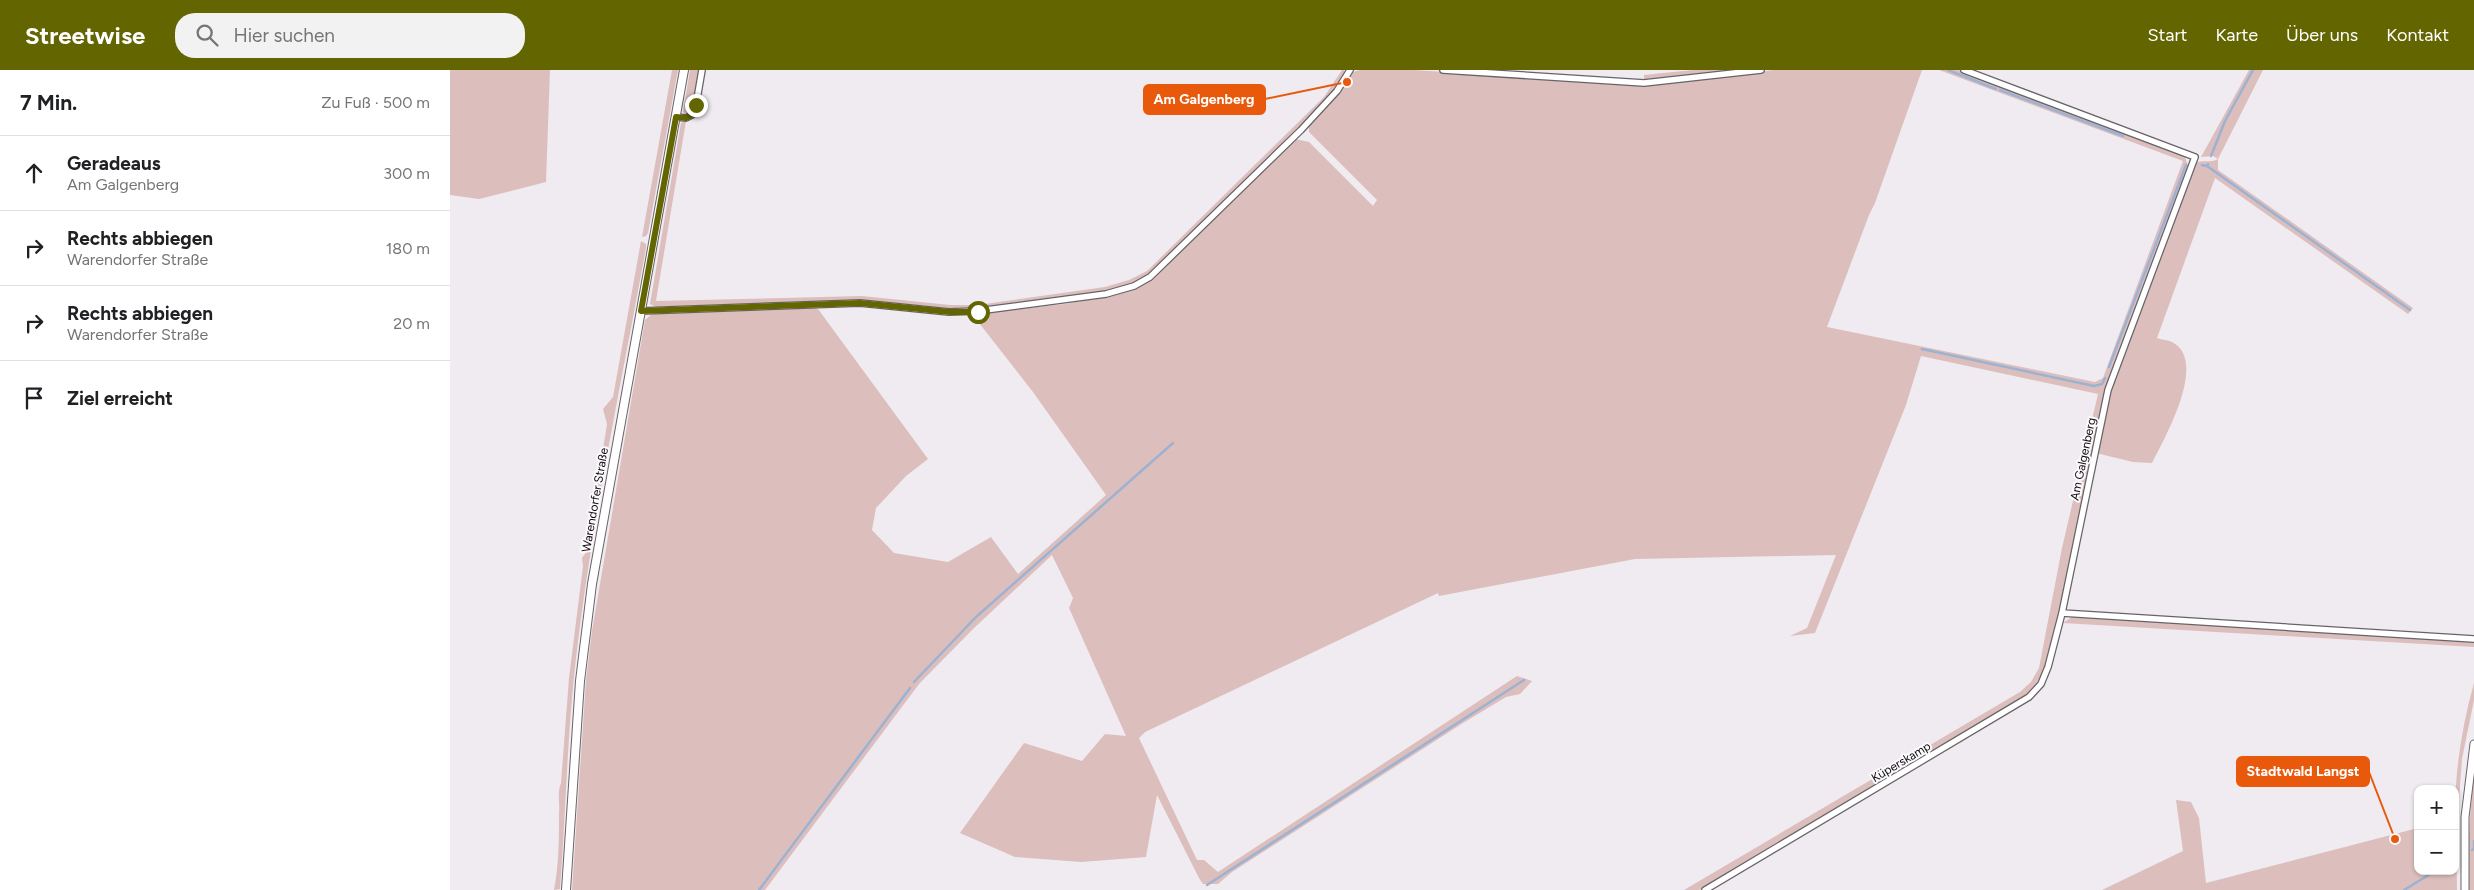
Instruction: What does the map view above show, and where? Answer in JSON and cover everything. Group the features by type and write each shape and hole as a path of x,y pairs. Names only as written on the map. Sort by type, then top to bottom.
{"main road":[{"name":"Warendorfer Straße","path":"566,890 585,632 598,547 684,70"}],"street":[{"path":"676,117 686,118 692,115 696,105 702,70"},
{"path":"641,311 860,303 950,312 978,312 1106,294 1134,286 1150,277 1302,130 1337,91 1350,70"},
{"path":"1443,70 1644,84 1761,70"},
{"name":"Am Galgenberg","path":"1964,70 2195,157 2108,390 2062,613"},
{"path":"2062,613 2474,640"},
{"name":"Küperskamp","path":"1705,890 2029,697 2041,684 2048,667 2062,613"},
{"path":"2465,890 2465,817 2474,744"}],"shaded area":[{"path":"450,70 550,70 546,182 479,199 450,195"},
{"path":"672,70 678,70 648,233 642,237"},
{"path":"690,70 700,70 694,105 690,113 686,114 683,112"},
{"path":"1342,70 1344,70 1344,75 1328,99 1149,275 1132,284 1106,292 978,309 950,310 862,300 656,307 650,304 681,123 686,121 656,301 862,296 950,305 978,305 1105,287 1129,280 1147,271 1324,97"},
{"path":"1360,70 1414,70 1584,81 1688,81 1774,70 1922,70 1875,203 1827,327 2095,382 2103,378 2183,161 1939,70 1958,70 2184,155 2189,168 2104,395 2060,612 2044,673 2028,693 1699,890 1684,890 2020,692 2031,682 2039,668 2062,548 2098,394 1921,356 1906,405 1815,633 1790,636 1807,628 1836,555 1635,559 1439,596 1438,593 1145,732 1139,738 1197,860 1204,860 1218,872 1517,676 1532,681 1520,694 1506,697 1463,723 1232,872 1218,884 1203,884 1157,795 1146,857 1081,862 1015,857 960,833 1024,743 1082,761 1105,734 1126,736 1069,608 1073,598 1052,555 973,629 919,684 765,890 572,890 586,680 592,631 645,320 652,314 808,306 818,309 928,459 906,476 876,508 872,530 894,553 948,562 991,537 1018,574 1106,495 1033,392 972,314 1065,304 1108,296 1136,287 1295,139 1309,142 1373,206 1377,200 1309,132 1309,125 1336,97 1350,73"},
{"path":"1693,70 1736,70 1644,81 1644,75"},
{"path":"2249,70 2263,70 2218,159 2213,156 2201,157"},
{"path":"2218,159 2218,170 2413,308 2408,314 2215,178 2157,338 2172,342 2182,352 2186,366 2185,382 2173,419 2152,463 2133,462 2096,453 2111,391 2194,167 2197,162"},
{"path":"641,241 646,244 646,248 590,555 576,658 560,889 554,890 558,852 559,791 569,678 583,566 582,558 587,551 607,424 603,409 613,397"},
{"path":"2072,617 2474,641 2474,647 2063,623"},
{"path":"2474,683 2474,700 2462,759 2459,799 2459,785 2456,785 2456,781 2466,715"},
{"path":"2474,772 2474,890 2469,890 2469,831"},
{"path":"2176,800 2191,802 2199,818 2206,883 2414,829 2414,875 2457,875 2457,890 2102,890 2183,851"}],"waterway":[{"path":"1948,70 1996,89"},
{"path":"2211,156 2225,121 2253,70"},
{"path":"2000,90 2123,136"},
{"path":"2202,165 2207,166 2208,164"},
{"path":"2109,367 2186,165"},
{"path":"2207,166 2410,310"},
{"path":"1922,349 2094,386 2102,384 2105,378"},
{"path":"914,682 976,617 1173,443"},
{"path":"1207,885 1524,680"},
{"path":"759,890 910,688"},
{"path":"2472,850 2474,849 2474,841"},
{"path":"2404,890 2428,875"}],"place":[{"name":"Am Galgenberg","path":"1347,82"},
{"name":"Stadtwald Langst","path":"2395,839"}],"route":[{"path":"696,105 692,115 686,118 676,117 641,311 860,303 950,312 978,312"}]}
